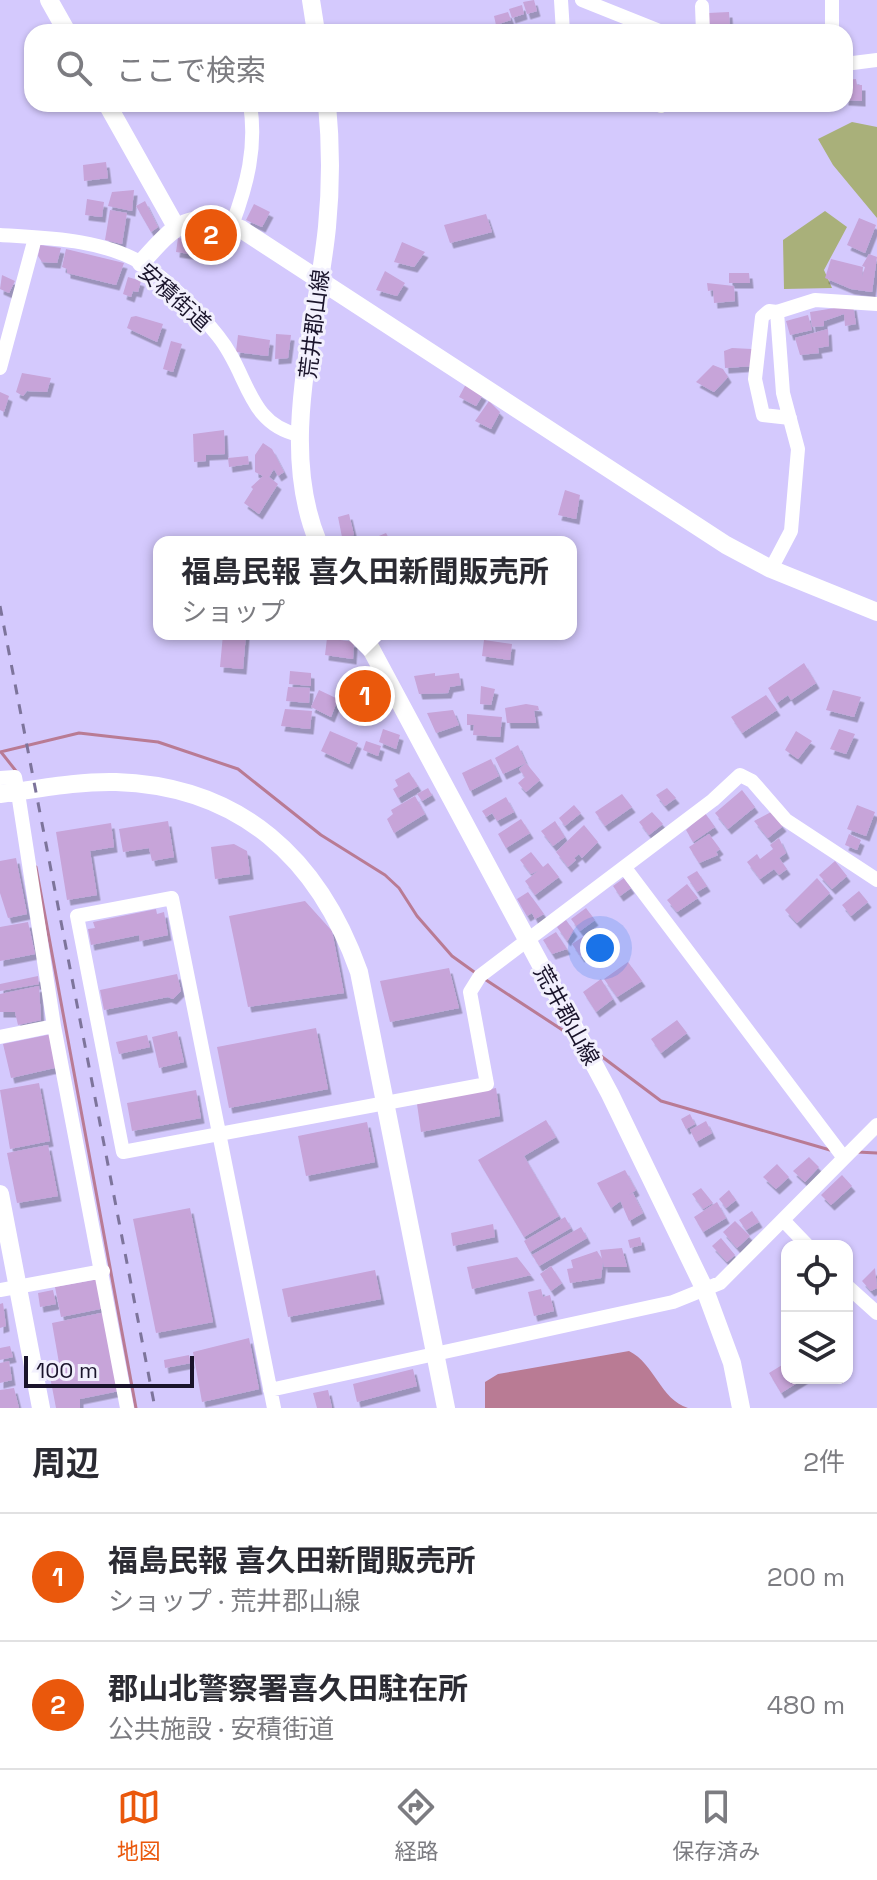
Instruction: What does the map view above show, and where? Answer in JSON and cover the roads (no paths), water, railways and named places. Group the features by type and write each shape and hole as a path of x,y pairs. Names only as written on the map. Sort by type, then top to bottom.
{"street":[{"path":"49,0 62,24"},
{"path":"311,0 315,24"},
{"path":"561,0 562,24"},
{"path":"582,0 642,24"},
{"path":"832,0 832,24"},
{"path":"702,6 703,24"},
{"path":"853,63 877,60"},
{"path":"111,112 175,225"},
{"path":"232,225 246,188 252,150 250,112"},
{"name":"荒井郡山線","path":"316,536 303,489 299,435 329,182 327,112"},
{"path":"141,263 175,225 198,219 232,225 508,400 726,545 771,569 877,612"},
{"name":"安積街道","path":"0,235 92,246 141,263 219,337 263,417 278,431 299,435"},
{"path":"0,368 35,238"},
{"path":"790,418 763,415 755,379 762,317 769,311 777,312 815,300 877,304"},
{"path":"771,569 791,531 798,449 783,393 777,312"},
{"name":"荒井郡山線","path":"366,640 610,1094 705,1290 732,1363 741,1408"},
{"path":"274,1408 222,1136 172,898 77,916 123,1152 222,1136 487,1084 470,992 480,976 625,868 740,775 745,775 786,820 877,880"},
{"path":"0,778 15,777 6,795 103,1271 127,1408"},
{"path":"6,795 119,782 195,796 237,814 307,871 343,927 359,972 446,1408"},
{"path":"625,868 844,1158"},
{"path":"0,1037 54,1026"},
{"path":"270,1390 673,1302 705,1290 720,1283 877,1125"},
{"path":"0,1194 8,1288 41,1408"},
{"path":"783,1220 802,1240"},
{"path":"8,1288 103,1271"},
{"path":"853,1291 877,1313"}],"waterway":[{"path":"0,752 79,733 158,742 238,769 321,835 385,875 399,888 417,916 452,956 477,974"},
{"path":"1,752 16,771"},
{"path":"36,867 136,1408"},
{"path":"483,978 567,1033"},
{"path":"597,1053 661,1101 830,1150"},
{"path":"857,1152 877,1153"}],"railway":[{"path":"0,606 155,1408"}],"place":[{"name":"郡山北警察署喜久田駐在所","path":"211,235"},
{"name":"福島民報 喜久田新聞販売所","path":"365,696"}]}
